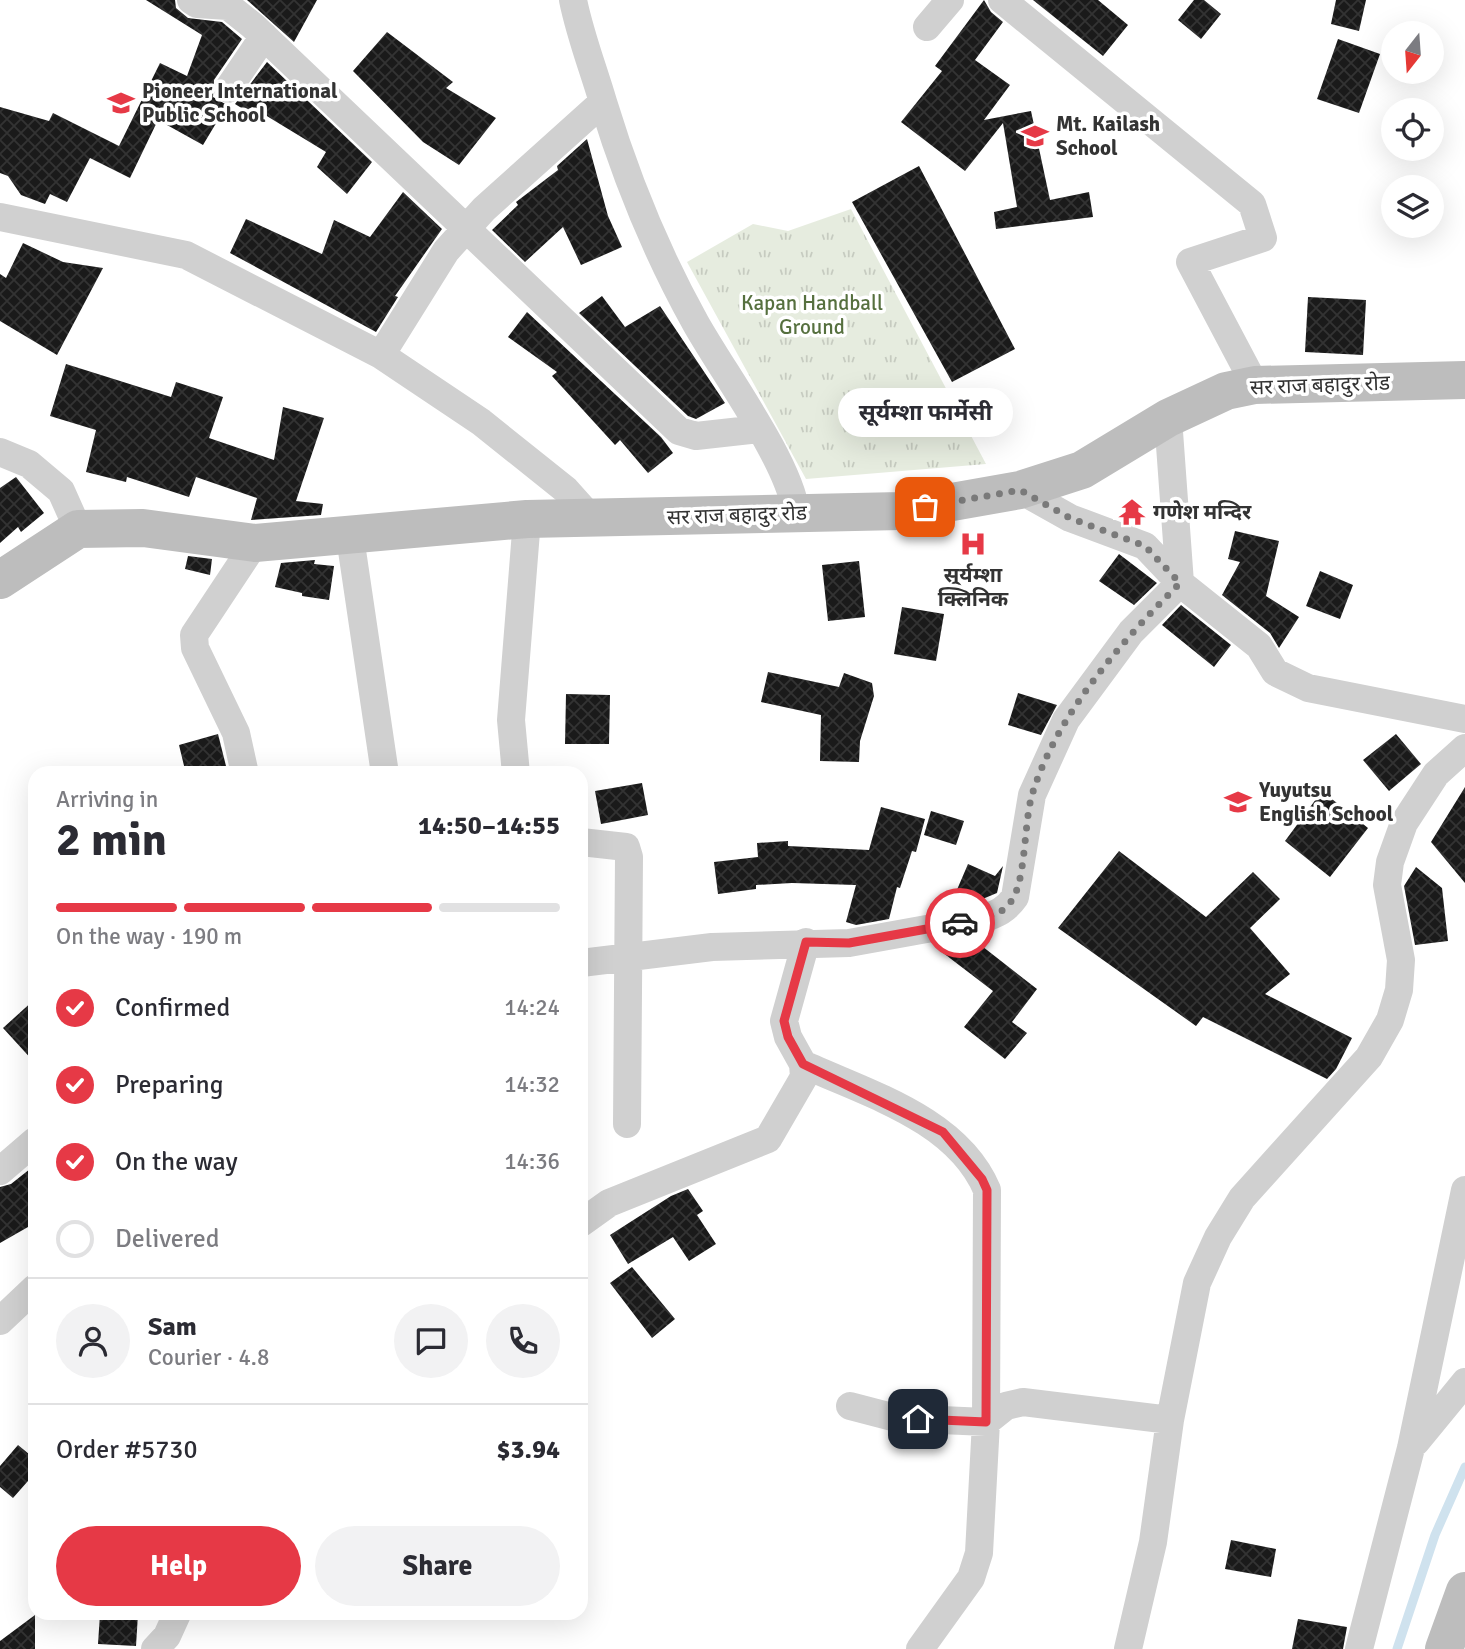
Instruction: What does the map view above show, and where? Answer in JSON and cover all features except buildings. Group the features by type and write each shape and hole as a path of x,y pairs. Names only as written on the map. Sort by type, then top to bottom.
{"street":[{"path":"191,0 197,4 230,3 679,430 696,436 759,429"},
{"path":"573,0 616,149 646,226 695,321 759,429 794,495 796,513"},
{"path":"927,27 950,0"},
{"path":"1002,0 1252,204 1262,239 1190,262 1255,385"},
{"path":"228,89 264,36"},
{"path":"381,355 446,251 484,209 603,102"},
{"path":"0,217 186,255 381,355 481,422 566,490 592,519"},
{"name":"सर राज बहादुर रोड","path":"78,529 142,528 255,543 350,537 527,519 901,511 1020,490 1082,470 1168,418 1226,391 1255,385 1465,380"},
{"path":"588,962 712,947 806,942 849,943 956,923 1000,912 1009,905 1015,897 1032,795 1066,720 1131,632 1180,583 1168,418"},
{"path":"0,452 29,464 61,491 78,529 0,580"},
{"path":"1020,490 1070,518 1145,546 1180,583 1250,637 1275,672 1290,681 1320,691 1465,719"},
{"path":"515,766 511,720 527,519"},
{"path":"350,537 384,766"},
{"path":"242,766 236,733 195,648 194,635 255,543"},
{"path":"1128,1649 1153,1542 1170,1420 1197,1283 1218,1237 1242,1198 1369,1057 1390,1020 1399,990 1401,960 1387,886 1390,862 1404,823 1436,774 1465,748"},
{"path":"588,843 626,847 629,857 627,1124"},
{"path":"588,1218 609,1203 768,1139 804,1077 803,1064 788,1037 784,1021 806,942"},
{"path":"803,1064 943,1132 982,1179 987,1190 986,1422 979,1553 971,1578 920,1649"},
{"path":"0,1171 28,1147"},
{"path":"1359,1649 1411,1448 1465,1189"},
{"path":"0,1321 28,1295"},
{"path":"1411,1448 1465,1382"},
{"path":"850,1406 896,1418 986,1422 1006,1405 1023,1402 1170,1420"},
{"path":"1444,1649 1465,1591"},
{"path":"155,1649 167,1636 174,1620"}],"green space":[{"name":"Kapan Handball Ground","path":"851,209 986,464 806,479 687,262 753,224 788,231"}],"waterway":[{"path":"1397,1649 1435,1535 1465,1467"}],"way so far":[{"path":"925,507 1020,490 1070,518 1145,546 1180,583 1131,632 1066,720 1032,795 1015,897 1000,912 960,923"}],"place":[{"name":"Pioneer International Public School","path":"121,103"},
{"name":"Mt. Kailash School","path":"1035,136"},
{"name":"सूर्यम्शा फार्मेसी","path":"925,507"},
{"name":"गणेश मन्दिर","path":"1132,512"},
{"name":"सूर्यम्शा क्लिनिक","path":"973,544"},
{"name":"Yuyutsu English School","path":"1238,802"}],"route":[{"path":"918,1419 986,1422 987,1190 982,1179 943,1132 803,1064 788,1037 784,1021 806,942 849,943 960,923"}]}
